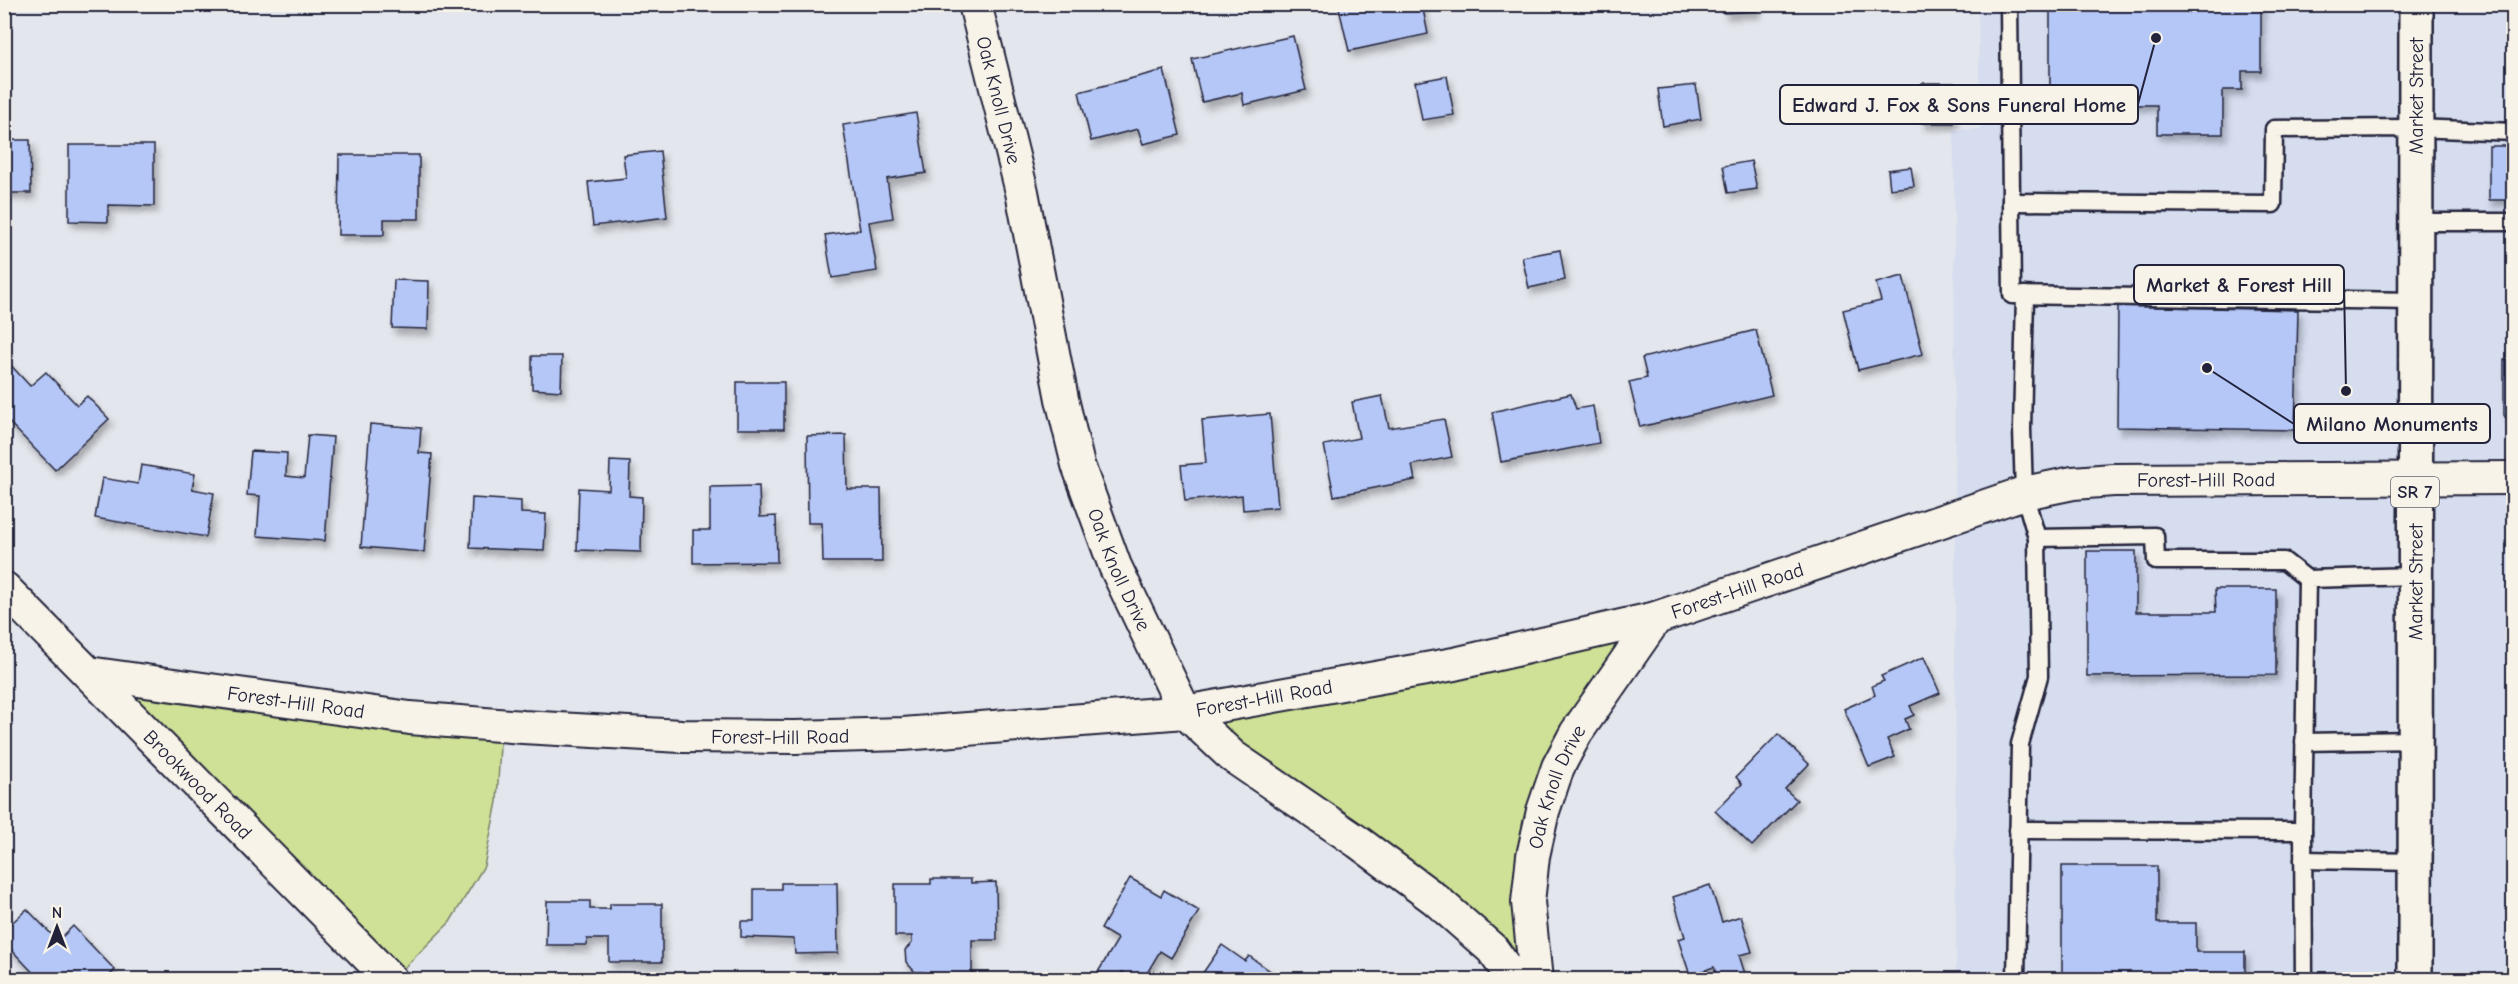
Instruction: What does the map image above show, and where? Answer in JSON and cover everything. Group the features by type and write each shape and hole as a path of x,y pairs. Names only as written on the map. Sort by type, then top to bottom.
{"main road":[{"name":"Market Street","path":"2415,980 2416,4"}],"street":[{"name":"Oak Knoll Drive","path":"975,4 1022,192 1062,399 1078,465 1115,566 1185,712 1232,756 1358,842 1435,899 1492,949 1514,980"},
{"name":"Forest-Hill Road","path":"88,673 410,718 523,728 681,736 795,737 903,734 1185,712 1454,664 1656,618 2024,493 2073,483 2113,480 2514,478"},
{"name":"Brookwood Road","path":"4,588 391,980"},
{"name":"Oak Knoll Drive","path":"1536,980 1528,903 1533,856 1543,811 1558,767 1576,733 1656,618"}],"lane":[{"path":"2009,4 2012,295 2415,301"},
{"path":"2011,202 2273,204 2274,129 2415,128 2514,132"},
{"path":"2415,222 2514,222"},
{"path":"2016,980 2020,744 2039,676 2037,538 2024,493 2022,429 2025,295"},
{"path":"2037,538 2155,536 2156,561 2284,561 2307,579 2415,576"},
{"path":"2304,980 2302,831 2307,579"},
{"path":"2304,742 2415,740"},
{"path":"2018,830 2302,831"},
{"path":"2302,860 2415,862"}],"shaded area":[{"path":"1978,5 2513,5 2513,979 1956,979 1954,130 1980,129"}],"green space":[{"path":"1656,618 1558,767 1536,979 1185,712"},
{"path":"88,673 501,726 497,802 484,866 450,922 393,979"}],"building":[{"path":"1338,4 1422,4 1428,34 1349,51"},
{"path":"1724,4 1757,4 1757,11 1724,13"},
{"path":"2050,4 2261,4 2261,71 2242,71 2242,90 2223,90 2223,134 2157,134 2157,105 2050,105"},
{"path":"1293,36 1306,90 1244,105 1242,93 1202,102 1192,59"},
{"path":"1164,70 1180,135 1143,144 1138,129 1091,141 1079,92"},
{"path":"1447,76 1454,115 1422,120 1415,82"},
{"path":"1922,83 1954,83 1954,123 1922,123"},
{"path":"1696,85 1701,119 1663,126 1658,89"},
{"path":"916,113 926,173 887,179 893,218 869,222 877,271 832,278 825,235 860,230 843,125"},
{"path":"4,140 30,140 31,193 4,193"},
{"path":"69,145 154,145 154,206 108,205 108,222 69,221"},
{"path":"2489,146 2514,146 2514,200 2489,200"},
{"path":"660,151 667,217 593,226 588,182 626,178 623,155"},
{"path":"339,155 419,155 419,219 384,219 384,235 338,235"},
{"path":"1751,161 1757,189 1728,193 1723,166"},
{"path":"1911,167 1914,186 1890,189 1888,170"},
{"path":"1560,250 1565,280 1529,288 1522,257"},
{"path":"1903,276 1923,354 1858,370 1843,310 1881,301 1876,283"},
{"path":"394,280 429,281 428,329 392,328"},
{"path":"2118,306 2298,310 2295,430 2117,427"},
{"path":"1756,330 1772,395 1640,427 1629,382 1647,378 1642,358"},
{"path":"532,356 562,356 561,391 532,389"},
{"path":"5,359 30,386 46,372 77,405 87,396 109,419 55,470 4,417"},
{"path":"2504,360 2514,360 2514,430 2504,415"},
{"path":"737,382 784,382 784,429 737,429"},
{"path":"1571,394 1576,409 1593,406 1599,443 1501,462 1492,412"},
{"path":"1382,396 1389,428 1444,419 1452,457 1412,465 1415,480 1334,496 1324,445 1359,438 1352,402"},
{"path":"1270,414 1278,507 1243,510 1242,495 1185,501 1181,465 1206,463 1202,420"},
{"path":"370,424 421,428 419,453 432,454 424,552 361,547"},
{"path":"308,435 333,437 325,541 257,536 260,496 247,495 251,451 287,453 286,476 304,478"},
{"path":"846,435 847,489 881,489 882,562 823,562 822,523 808,523 807,436"},
{"path":"610,461 630,462 629,496 642,497 641,552 577,550 579,488 609,490"},
{"path":"141,465 195,474 192,489 214,493 206,537 95,518 102,478 138,484"},
{"path":"759,486 760,517 776,516 777,562 693,563 693,530 710,530 710,487"},
{"path":"472,498 521,501 521,513 546,514 544,551 470,548"},
{"path":"2087,551 2136,551 2136,612 2216,612 2215,589 2276,589 2276,675 2087,676"},
{"path":"1924,657 1940,693 1910,706 1914,715 1905,719 1909,729 1887,739 1895,757 1869,767 1844,709 1875,695 1872,686 1884,681 1881,676"},
{"path":"1778,734 1809,764 1785,789 1797,800 1752,846 1715,811 1742,784 1736,777"},
{"path":"2062,866 2157,866 2157,923 2196,923 2196,952 2245,952 2245,980 2062,980"},
{"path":"1130,878 1161,896 1164,890 1199,911 1171,958 1160,951 1143,980 1135,980 1122,972 1118,980 1111,980 1098,972 1118,939 1101,929"},
{"path":"931,879 971,879 971,883 996,882 997,940 972,940 972,978 968,980 923,980 923,972 915,972 906,962 905,950 912,943 912,936 895,936 895,884 931,884"},
{"path":"781,883 837,883 838,953 795,954 794,939 741,937 741,921 754,921 754,889 781,889"},
{"path":"1710,885 1722,922 1741,916 1752,952 1739,955 1747,980 1718,980 1714,967 1690,975 1678,939 1685,937 1673,897"},
{"path":"547,901 590,901 590,909 610,909 610,904 662,904 662,962 609,962 609,939 587,939 587,945 546,945"},
{"path":"27,909 58,941 73,926 115,970 105,980 40,980 4,942 4,930"},
{"path":"1222,945 1245,961 1249,956 1283,980 1198,980"}],"place":[{"name":"Edward J. Fox & Sons Funeral Home","path":"2156,38"},
{"name":"Milano Monuments","path":"2207,368"},
{"name":"Market & Forest Hill","path":"2346,391"}]}
